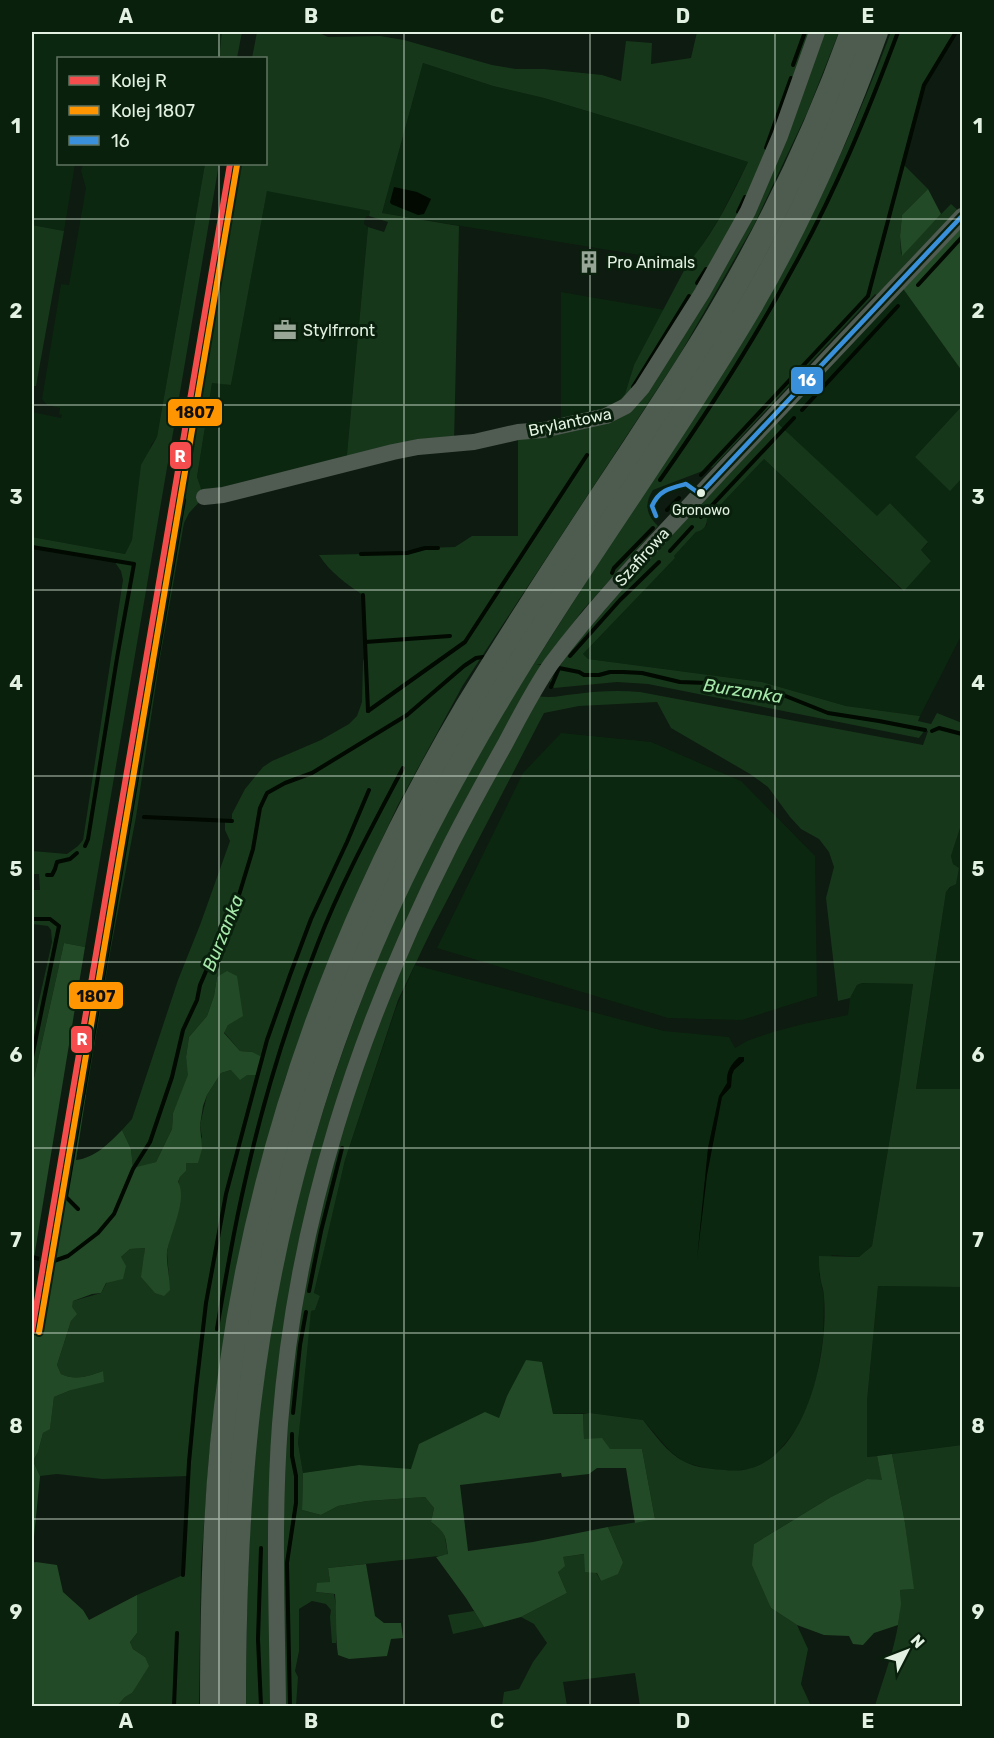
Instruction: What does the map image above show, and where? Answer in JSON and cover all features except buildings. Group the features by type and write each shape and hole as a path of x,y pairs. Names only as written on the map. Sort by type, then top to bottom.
{"highway":[{"path":"212,1707 214,1546 232,1363 246,1278 273,1163 305,1056 331,984 380,872 447,742 532,604 711,328 769,225 807,143 852,32"},
{"path":"234,1707 239,1508 256,1353 271,1271 291,1185 336,1034 400,881 478,733 558,603 692,401 744,318 783,246 828,152 876,32"}],"street":[{"name":"Brylantowa","path":"204,497 223,495 406,449 474,442 518,432 543,430 606,416 626,406 642,388 702,293 748,211 780,136 817,32"},
{"name":"Szafirowa","path":"278,1707 275,1515 280,1422 296,1298 318,1192 338,1119 360,1051 406,937 474,800 527,702 549,667 587,618 632,567 963,216"}],"shaded area":[{"path":"32,32 222,32 219,57 57,57 57,165 75,165 64,231 32,225"},
{"path":"222,32 242,32 237,57 219,57"},
{"path":"257,32 317,32 328,37 380,36 404,40 492,65 516,69 544,69 602,75 621,81 626,41 652,43 651,64 691,58 697,32 839,32 807,113 754,225 679,356 463,685 398,805 359,888 323,974 285,1079 259,1170 238,1261 209,1456 201,1566 199,1706 117,1706 132,1693 145,1657 133,1649 130,1642 137,1633 137,1595 183,1575 188,1476 102,1479 57,1474 40,1476 33,1461 43,1433 50,1428 54,1397 103,1371 87,1376 72,1377 61,1374 57,1365 71,1321 76,1314 71,1307 73,1301 101,1293 121,1257 130,1249 145,1248 144,1259 170,1290 167,1253 178,1183 186,1171 186,1163 202,1137 200,1125 207,1095 221,1073 231,1070 252,1052 240,1051 224,1032 228,1025 217,977 214,996 207,1016 189,1037 186,1057 189,1075 173,1113 172,1129 156,1162 133,1169 131,1149 122,1130 132,1119 178,980 230,841 225,830 225,821 232,821 232,814 245,789 263,767 349,724 357,716 362,702 363,661 366,654 363,595 328,567 319,555 407,553 425,548 455,547 472,536 518,536 518,432 614,406 625,394 634,365 688,263 714,228 748,162 640,127 544,98 493,86 423,63 382,213 459,226 454,444 346,465 368,227 384,232 388,222 369,216 370,211 267,191 231,385 212,383 197,477 204,497 189,513 184,523 160,658 136,817 86,1095 77,1089 235,165 267,165 267,57 252,57"},
{"path":"891,32 956,32 924,85 903,164 928,189 902,215 901,255 951,204 962,214 883,301 875,294 713,467 653,490 647,504 651,517 658,526 582,611 543,664 536,664 549,667 538,696 552,697 608,691 640,692 923,745 928,731 925,730 919,738 648,684 617,682 554,688 550,681 568,654 611,600 772,418 877,516 890,503 928,542 921,550 931,561 904,591 764,459 707,519 704,528 696,532 674,556 675,558 583,654 588,659 762,682 846,706 920,716 918,721 931,724 937,713 962,723 962,822 951,856 953,864 959,868 956,884 946,892 916,1089 962,1089 962,1287 878,1286 867,1401 867,1457 877,1456 883,1481 867,1479 831,1497 754,1544 771,1608 797,1625 808,1649 801,1684 811,1706 640,1706 635,1673 563,1682 567,1706 502,1706 504,1692 519,1689 533,1662 547,1643 534,1624 521,1617 567,1593 558,1572 563,1557 585,1554 601,1581 623,1562 608,1527 655,1519 642,1449 610,1449 584,1439 583,1414 643,1420 673,1454 694,1466 705,1468 725,1470 752,1468 774,1455 792,1435 806,1409 816,1380 822,1350 824,1297 819,1256 859,1257 872,1246 899,1083 913,984 862,983 857,985 850,998 838,1001 826,898 834,867 829,852 819,839 801,829 768,787 671,728 657,702 579,706 544,713 431,931 398,1000 345,1160 314,1293 320,1296 315,1310 311,1311 298,1443 303,1473 302,1510 321,1515 338,1506 367,1501 425,1497 434,1508 431,1522 444,1532 448,1555 328,1568 330,1582 316,1592 334,1594 337,1612 336,1643 332,1643 331,1610 326,1604 312,1601 299,1609 299,1651 295,1671 298,1677 296,1706 246,1706 251,1508 262,1389 270,1333 280,1277 307,1166 360,1003 425,855 510,701 771,293 836,165"},
{"path":"423,63 493,86 544,98 640,127 748,162 720,217 698,252 688,263 382,213"},
{"path":"83,165 205,165 157,437 151,445 132,540 125,554 32,537 32,412 61,418 62,415 59,414 60,408 47,405 42,399 61,284 69,285 86,188 81,171"},
{"path":"205,165 219,165 85,947 64,943 32,1087 32,1032 52,942 51,930 48,926 32,924 32,890 40,890 39,874 32,874 32,851 67,854 83,840 123,580 121,571 114,561 32,547 32,537 125,554 132,540 141,465 157,437"},
{"path":"394,187 417,192 431,199 424,214 418,215 391,204"},
{"path":"928,189 941,214 902,256 900,236 902,215"},
{"path":"267,190 370,211 364,224 368,227 346,465 204,497 197,477 212,382 231,385"},
{"path":"962,216 962,371 899,283"},
{"path":"32,225 64,231 36,386 32,386"},
{"path":"899,283 962,371 962,406 915,457 950,490 962,478 962,634 920,716 846,706 762,682 588,659 583,654 675,558 673,557 696,532 707,525 707,519 764,459 903,591 931,560 921,550 928,543 890,503 877,517 772,418"},
{"path":"561,292 665,310 634,365 625,394 614,406 561,425"},
{"path":"962,406 962,478 950,491 915,457"},
{"path":"561,733 651,742 741,781 815,856 817,996 742,1020 668,1018 437,948 523,773"},
{"path":"962,822 962,1089 916,1090 946,892 953,885 959,868 953,864 951,856"},
{"path":"64,943 85,947 34,1258 32,1257 32,1087"},
{"path":"415,965 664,1031 729,1037 735,1048 773,1032 848,1015 850,998 857,985 862,983 913,984 872,1246 859,1257 832,1255 819,1274 824,1296 823,1339 816,1382 805,1414 795,1431 778,1452 766,1462 750,1469 733,1471 705,1468 684,1462 670,1451 643,1420 590,1413 553,1414 542,1362 507,1396 499,1418 411,1469 359,1465 303,1473 298,1443 306,1349 311,1311 315,1310 320,1296 314,1294 323,1253 345,1160 396,1008"},
{"path":"227,971 237,976 243,1016 228,1025 224,1033 240,1051 252,1052 262,1057 257,1075 247,1075 240,1080 231,1070 221,1073 207,1095 200,1125 202,1149 198,1163 186,1163 186,1171 178,1182 181,1189 180,1207 167,1252 170,1290 164,1296 155,1293 141,1277 145,1248 130,1249 121,1257 126,1266 123,1279 106,1283 101,1293 73,1301 72,1307 77,1314 71,1321 57,1365 61,1374 72,1377 87,1376 103,1371 104,1382 71,1390 54,1397 50,1429 43,1433 33,1461 40,1476 32,1548 32,1347 77,1089 86,1095 76,1160 95,1153 122,1130 131,1149 133,1168 156,1162 172,1129 173,1113 188,1075 186,1057 189,1037 207,1016 214,996 217,977"},
{"path":"739,1057 744,1057 744,1061 734,1070 731,1087 722,1097 707,1175 697,1259 708,1148 719,1096 727,1083 730,1068"},
{"path":"878,1286 962,1287 962,1445 867,1457 867,1401"},
{"path":"526,1360 542,1362 553,1414 583,1414 584,1439 602,1438 610,1449 642,1449 655,1519 635,1523 626,1468 597,1468 589,1474 562,1477 561,1473 460,1485 468,1551 533,1542 608,1527 623,1562 618,1574 601,1581 597,1573 585,1572 584,1554 563,1557 565,1566 558,1572 567,1593 521,1617 484,1627 436,1557 448,1554 446,1543 443,1532 431,1522 434,1508 425,1497 367,1501 338,1506 321,1515 302,1510 303,1473 359,1465 411,1469 419,1444 485,1412 499,1418 507,1396"},
{"path":"962,1445 962,1706 875,1706 896,1635 900,1590 913,1589 905,1523 892,1454"},
{"path":"892,1454 914,1589 900,1590 898,1625 874,1633 863,1645 853,1644 849,1636 824,1635 797,1625 771,1608 752,1565 754,1544 831,1497 867,1479 882,1480 877,1456"},
{"path":"32,1563 57,1565 63,1592 83,1610 89,1620 137,1595 137,1633 130,1642 133,1649 145,1657 149,1666 132,1693 117,1706 32,1706"},
{"path":"366,1564 375,1616 384,1623 401,1623 403,1638 391,1639 387,1656 349,1659 338,1655 335,1594 316,1592 317,1583 330,1582 328,1568"},
{"path":"474,1611 484,1627 453,1634 448,1615"}],"waterway":[{"path":"793,65 805,32"},
{"path":"660,480 746,350 808,240 850,152 898,32"},
{"path":"701,475 868,296 924,85 956,32"},
{"path":"766,148 791,78"},
{"path":"738,212 745,197"},
{"path":"918,285 962,237"},
{"path":"697,283 706,269"},
{"path":"633,387 689,296"},
{"path":"802,410 898,306"},
{"path":"701,517 794,418"},
{"path":"368,711 465,642 587,455"},
{"path":"667,510 679,498"},
{"path":"78,1209 66,1197 184,500"},
{"path":"670,551 692,527"},
{"path":"612,573 614,568 653,528"},
{"path":"32,547 134,564 85,846"},
{"path":"361,554 407,553 425,548 438,548"},
{"path":"570,656 620,600 659,562"},
{"path":"363,595 368,711"},
{"path":"365,642 450,636"},
{"name":"Burzanka","path":"32,1257 51,1262 68,1256 98,1233 114,1214 133,1169 150,1142 172,1077 183,1030 239,895 253,849 260,808 267,793 285,783 312,773 407,715 464,666 476,658 483,657"},
{"name":"Burzanka","path":"551,687 559,668 584,675 610,672 642,673 680,682 707,683 728,690 757,690 783,695 828,713 925,730"},
{"name":"Burzanka","path":"932,731 939,728 962,734"},
{"path":"217,1329 251,1155 286,1033 337,898 403,768"},
{"path":"183,1575 189,1462 196,1389 206,1303 226,1194 267,1040 290,975 311,919 369,790"},
{"path":"144,817 232,821"},
{"path":"47,875 52,875 57,862 70,859 77,853"},
{"path":"32,919 50,919 59,926 32,1057"},
{"path":"309,1291 342,1148"},
{"path":"293,1413 306,1312"},
{"path":"290,1706 287,1563 296,1503 292,1434"},
{"path":"261,1548 258,1639 261,1706"},
{"path":"174,1706 177,1633"}],"rail line":[{"name":"R","path":"32,1331 230,165"},
{"name":"1807","path":"39,1332 237,165"}],"transit line":[{"name":"16","path":"656,516 652,506 658,496 666,490 686,484 700,494 962,216"}],"place":[{"name":"Pro Animals","path":"589,262"},
{"name":"Stylfrront","path":"285,330"},
{"name":"Gronowo","path":"701,493"}]}
